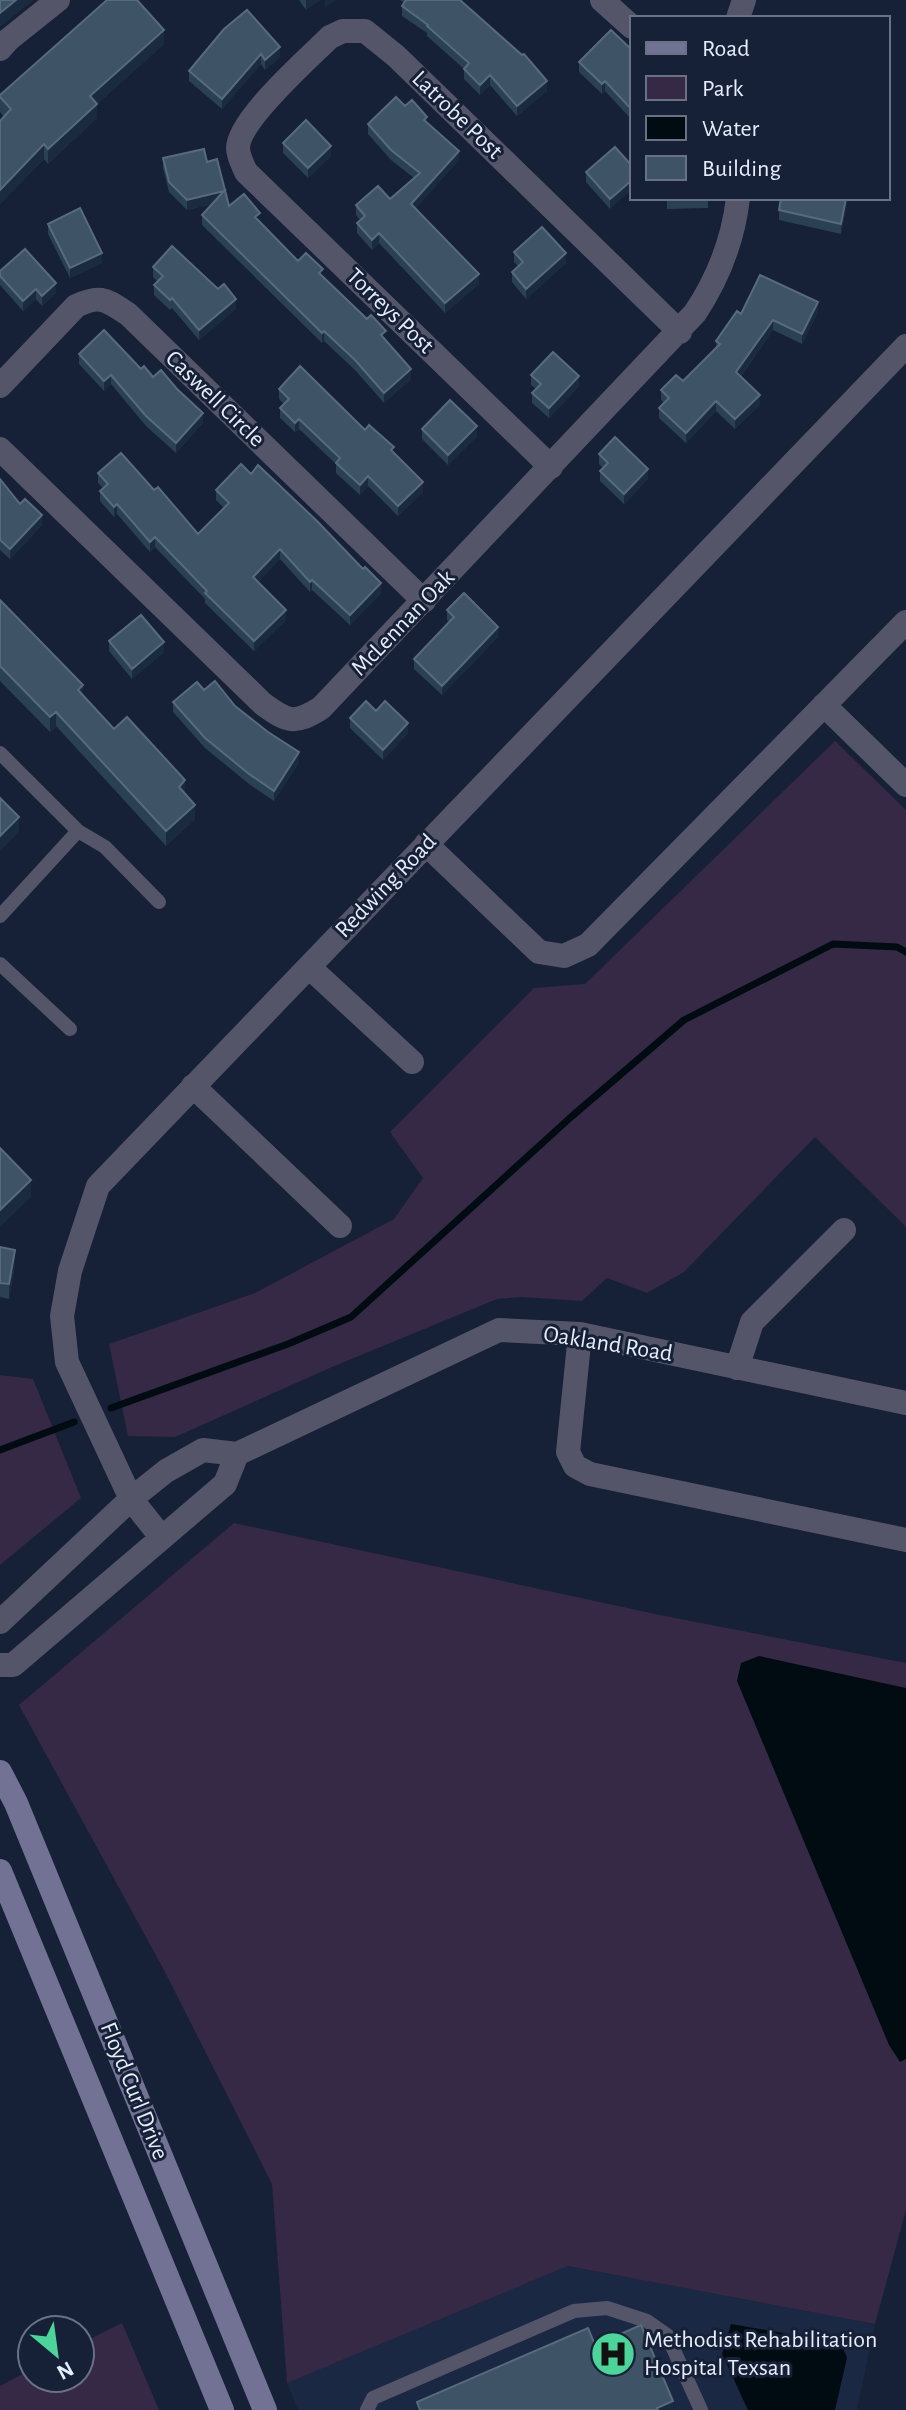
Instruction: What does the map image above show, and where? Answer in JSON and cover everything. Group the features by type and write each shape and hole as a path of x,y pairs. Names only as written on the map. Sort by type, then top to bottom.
{"street":[{"path":"0,49 58,0"},
{"path":"602,0 630,25"},
{"name":"Latrobe Post","path":"238,151 239,141 259,110 330,37 343,31 365,31 396,56 680,332"},
{"name":"Torreys Post","path":"238,151 246,172 551,467"},
{"name":"McLennan Oak","path":"0,449 263,704 284,719 304,718 321,708 680,332 717,277 727,254 738,200"},
{"name":"Caswell Circle","path":"0,386 76,306 91,299 106,299 128,314 424,601"},
{"name":"Redwing Road","path":"162,1538 131,1499 67,1362 62,1316 70,1271 98,1186 906,346"},
{"path":"426,844 539,952 564,956 588,945 906,622"},
{"path":"824,705 906,785"},
{"path":"309,967 412,1062"},
{"path":"193,1086 340,1226"},
{"path":"737,1368 752,1322 844,1230"},
{"name":"Oakland Road","path":"0,1622 131,1499 166,1471 203,1450 237,1454 499,1330 580,1334 906,1403"},
{"path":"580,1334 568,1452 575,1466 590,1474 906,1540"},
{"path":"0,1665 13,1665 225,1484 237,1454"},
{"name":"Floyd Curl Drive","path":"0,1772 16,1803 265,2410"},
{"name":"Floyd Curl Drive","path":"0,1871 222,2410"}],"lane":[{"path":"0,753 78,831 105,847 159,902"},
{"path":"0,916 78,831"},
{"path":"0,964 70,1029"},
{"path":"367,2410 373,2398 574,2311 607,2308 647,2321 667,2335 701,2410"}],"shaded area":[{"name":"Methodist Rehabilitation Hospital Texsan","path":"568,2266 875,2324 857,2410 298,2410 287,2383"}],"green space":[{"path":"835,741 906,810 906,1227 815,1137 684,1272 647,1293 607,1278 582,1301 521,1297 497,1299 332,1367 175,1437 128,1436 109,1344 255,1293 394,1219 423,1178 390,1132 534,988 585,984"},
{"path":"0,1375 33,1379 81,1498 0,1565"},
{"path":"234,1523 660,1615 906,1663 906,2210 875,2324 568,2266 287,2383 272,2184 164,1970 19,1705"},
{"path":"122,2323 159,2410 0,2410 0,2386 16,2378 16,2394 96,2394 96,2336"}],"water":[{"path":"759,1656 906,1688 906,2059 900,2062 889,2045 737,1681 741,1663"},
{"path":"731,2324 841,2343 847,2358 835,2410 748,2410 722,2354"}],"building":[{"path":"0,0 16,0 0,13"},
{"path":"107,0 137,0 164,30 90,96 97,104 48,149 44,144 0,190 0,121 11,109 0,95"},
{"path":"406,0 460,0 524,54 547,81 517,106 490,75 480,85 464,69 469,63 402,6"},
{"path":"247,10 280,47 265,60 261,54 222,99 189,71 224,29"},
{"path":"611,30 630,48 630,108 605,81 602,84 579,62"},
{"path":"396,97 405,106 412,100 427,117 424,120 459,151 411,204 479,274 445,303 379,233 372,240 357,223 365,216 356,205 378,186 390,199 420,173 391,150 368,124"},
{"path":"306,120 331,146 308,168 283,143"},
{"path":"615,147 630,164 630,182 610,199 586,172"},
{"path":"204,149 207,162 217,159 229,206 244,194 260,213 255,217 298,261 306,253 323,269 319,273 367,319 371,315 386,331 381,335 411,369 384,393 355,360 324,331 322,333 202,215 224,191 187,200 169,182 163,158"},
{"path":"781,200 846,200 841,224 779,210"},
{"path":"80,208 102,253 70,268 48,224"},
{"path":"542,227 566,253 526,289 512,272 523,262 514,252"},
{"path":"172,246 218,289 224,284 236,299 199,330 172,298 170,300 154,285 163,276 153,267"},
{"path":"25,249 56,283 42,296 36,289 23,301 0,276 0,271"},
{"path":"760,275 818,302 802,334 773,320 736,372 760,395 735,419 716,401 686,433 659,408 669,398 661,390 676,375 683,381 720,344 716,341 737,311 741,314"},
{"path":"104,330 141,369 144,366 153,377 161,370 203,413 176,443 146,416 111,375 104,381 79,354"},
{"path":"553,352 579,376 549,408 532,393 541,384 531,375"},
{"path":"300,366 365,430 369,425 394,447 391,450 423,482 398,506 368,476 360,485 336,463 340,458 299,419 295,423 280,408 289,399 279,389"},
{"path":"450,400 477,426 448,455 422,429"},
{"path":"615,437 648,469 624,494 600,471 608,463 599,454"},
{"path":"121,453 154,490 158,487 198,534 229,503 216,490 241,464 251,474 258,465 381,583 350,615 312,580 310,582 280,549 253,577 286,610 254,641 155,537 150,542 117,504 114,507 100,491 108,484 98,473"},
{"path":"0,479 20,504 25,499 42,515 10,549 0,540"},
{"path":"464,593 498,627 442,686 414,659 454,617 447,610"},
{"path":"0,600 83,685 78,690 114,729 127,717 185,780 179,787 195,805 166,831 56,712 50,717 0,666"},
{"path":"141,615 164,642 132,669 109,641"},
{"path":"215,681 235,706 299,752 274,791 205,738 173,702 197,682 204,690"},
{"path":"366,701 376,711 385,701 408,723 383,750 350,718"},
{"path":"0,798 19,817 0,836"},
{"path":"0,1148 31,1180 0,1210"},
{"path":"0,1247 15,1250 9,1284 0,1283"},
{"path":"641,2325 673,2401 658,2410 420,2410 417,2402 588,2328 595,2345"}],"waterway":[{"path":"111,1408 288,1344 351,1317 571,1117 684,1020 833,944 897,947 906,952"},
{"path":"0,1450 74,1422"}],"place":[{"name":"Methodist Rehabilitation Hospital Texsan","path":"613,2354"}]}
